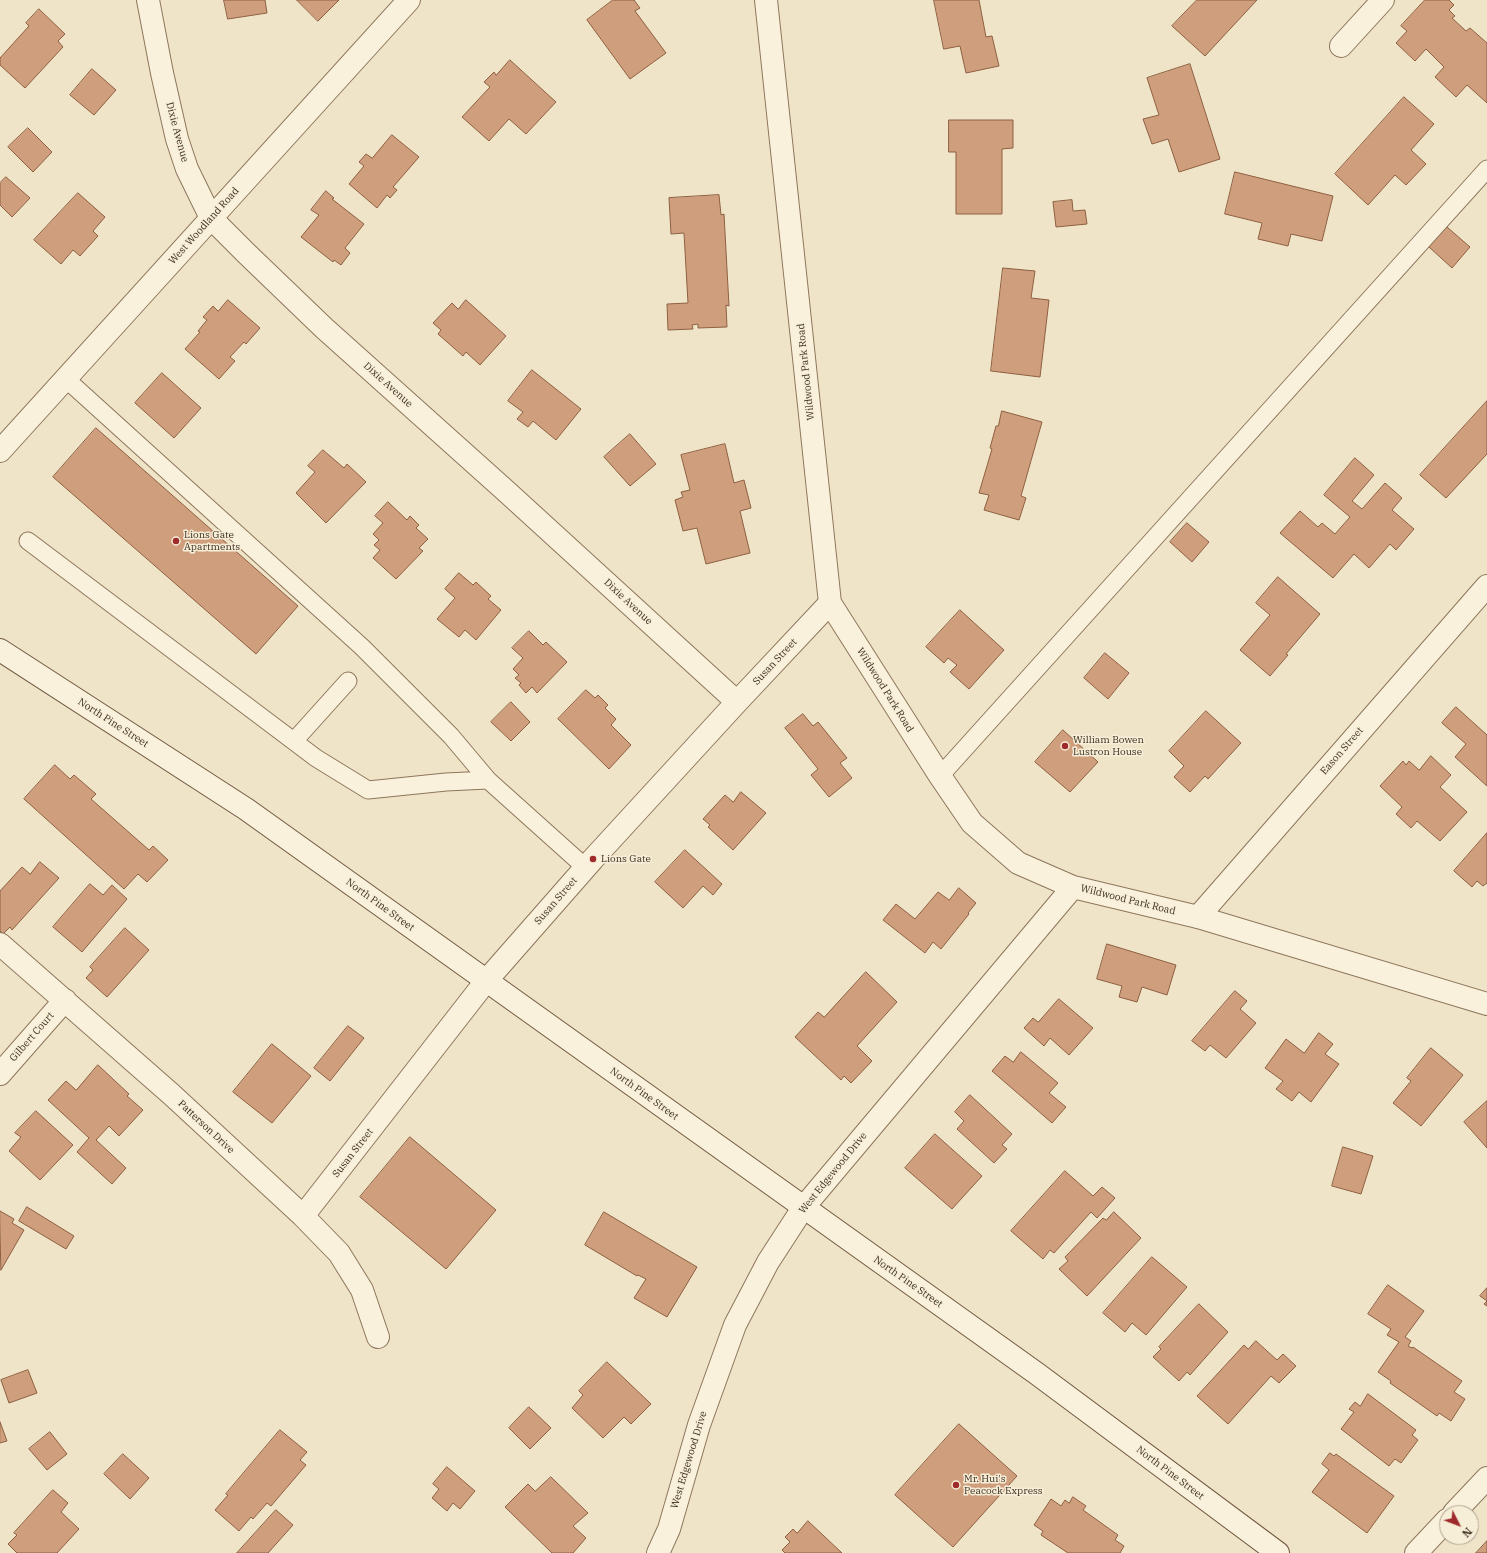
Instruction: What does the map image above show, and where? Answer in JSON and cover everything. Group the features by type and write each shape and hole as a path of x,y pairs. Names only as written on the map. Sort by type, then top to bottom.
{"street":[{"name":"Dixie Avenue","path":"148,0 162,73 177,139 187,169 211,218 324,328 507,492 737,702"},
{"name":"West Woodland Road","path":"0,451 409,0"},
{"name":"Wildwood Park Road","path":"766,0 830,603 940,776 972,823 1018,863 1074,887 1198,917 1485,1001"},
{"path":"1341,46 1383,0"},
{"name":"Eason Street","path":"1198,917 1487,586"},
{"name":"Susan Street","path":"303,1216 486,981 585,868 830,603"},
{"name":"North Pine Street","path":"0,650 246,809 1036,1373 1278,1553"},
{"name":"West Edgewood Drive","path":"658,1553 669,1529 699,1425 735,1325 768,1262 803,1208 1074,887"},
{"name":"Patterson Drive","path":"0,944 171,1094 303,1216 339,1254 362,1290 378,1337"},
{"name":"Gilbert Court","path":"0,1074 65,1000"},
{"path":"1462,1505 1487,1478"},
{"path":"1416,1553 1439,1529"}],"lane":[{"path":"940,776 1487,169"},
{"path":"66,379 362,647 451,736 488,780 585,868"},
{"path":"28,541 316,758 368,790 446,782 488,780"},
{"path":"294,741 348,681"}],"building":[{"path":"224,0 265,0 267,13 228,19"},
{"path":"297,0 339,0 318,21"},
{"path":"613,0 634,0 640,8 635,11 666,53 630,79 587,20"},
{"path":"934,0 979,0 986,37 992,36 999,66 966,73 960,46 944,49"},
{"path":"1197,0 1257,0 1205,56 1172,26"},
{"path":"1425,0 1449,0 1454,5 1449,10 1455,16 1452,18 1466,31 1470,28 1487,43 1487,103 1467,85 1456,97 1435,77 1444,67 1426,49 1415,61 1396,43 1407,31 1401,26"},
{"path":"39,9 65,34 58,41 63,47 25,88 0,65 0,58 29,26 26,23"},
{"path":"510,60 556,102 526,134 509,119 489,141 462,117 490,87 484,82 494,72 496,75"},
{"path":"1190,64 1220,159 1179,172 1168,139 1152,144 1143,119 1159,115 1147,78"},
{"path":"92,69 116,90 94,115 70,95"},
{"path":"1404,97 1434,124 1411,150 1426,164 1406,185 1395,175 1368,205 1335,174"},
{"path":"949,120 1013,120 1013,148 1002,149 1002,214 956,214 956,152 949,152"},
{"path":"28,128 52,152 33,172 8,147"},
{"path":"392,135 419,157 393,187 397,190 390,198 387,195 377,208 349,184 364,166 359,162 366,154 372,158"},
{"path":"1235,172 1333,196 1322,241 1291,234 1288,246 1258,239 1262,223 1225,214"},
{"path":"6,177 30,198 12,217 0,205 0,183"},
{"path":"326,191 334,198 332,199 364,224 345,248 350,253 341,265 334,260 333,262 301,237 319,215 311,210"},
{"path":"78,193 105,217 93,231 98,236 80,256 73,250 61,264 34,240"},
{"path":"719,195 721,215 724,214 729,306 726,305 727,327 698,328 698,324 692,325 693,329 668,330 667,304 688,303 684,233 671,234 669,198"},
{"path":"1072,200 1073,211 1085,210 1087,224 1056,227 1053,202"},
{"path":"1447,227 1470,247 1452,268 1429,247"},
{"path":"1003,268 1035,271 1031,298 1049,300 1040,377 991,371"},
{"path":"228,300 260,328 246,344 244,342 230,357 235,361 219,379 185,349 200,332 198,331 207,320 203,317 213,306 218,311"},
{"path":"466,300 506,336 480,365 466,352 463,356 438,334 441,330 433,323 452,303 458,309"},
{"path":"532,370 581,409 556,440 533,421 528,427 517,419 523,412 508,401"},
{"path":"162,373 201,408 174,438 135,403"},
{"path":"1487,401 1487,454 1446,498 1420,475"},
{"path":"1002,411 1042,422 1021,496 1026,498 1019,520 984,510 989,495 979,493 992,449 990,448 996,426 998,426"},
{"name":"Lions Gate Apartments","path":"96,428 298,606 256,654 53,477"},
{"path":"630,434 656,464 630,486 604,457"},
{"path":"725,444 734,483 744,480 751,508 740,511 750,553 706,564 697,528 683,531 675,500 683,497 681,492 690,490 681,455"},
{"path":"323,450 344,468 347,464 366,482 326,523 296,493 315,472 308,466"},
{"path":"1355,458 1374,475 1352,501 1362,509 1385,483 1402,498 1392,510 1414,529 1396,550 1390,544 1369,568 1354,554 1333,578 1280,533 1300,511 1318,527 1322,523 1335,534 1350,517 1324,495"},
{"path":"388,502 407,520 410,516 419,525 416,528 428,539 419,548 423,551 396,579 373,558 380,550 374,545 379,540 373,534 383,523 375,516"},
{"path":"1187,523 1209,542 1192,562 1170,542"},
{"path":"459,573 473,585 476,582 491,596 488,599 501,610 476,640 465,630 459,637 437,619 455,598 445,589"},
{"path":"1278,577 1320,614 1286,654 1288,655 1270,676 1240,650 1270,615 1256,603"},
{"path":"960,610 1004,650 969,689 950,672 957,665 948,658 944,663 926,647"},
{"path":"529,631 543,645 546,642 567,662 537,693 532,687 526,693 519,685 521,683 515,678 519,675 513,669 523,658 512,648"},
{"path":"1105,653 1129,673 1108,699 1084,678"},
{"path":"586,690 595,698 598,695 608,705 605,708 616,719 611,725 631,745 609,769 558,719"},
{"path":"511,702 530,722 511,741 491,722"},
{"path":"1456,707 1487,735 1487,786 1455,757 1466,744 1442,723"},
{"path":"1206,711 1241,743 1208,779 1205,776 1190,792 1174,777 1184,766 1169,751"},
{"path":"803,714 813,726 818,722 847,758 840,763 852,778 829,797 811,775 818,769 785,728"},
{"name":"William Bowen Lustron House","path":"1063,730 1098,762 1070,792 1035,762"},
{"path":"1431,756 1451,775 1440,787 1467,812 1440,841 1417,821 1411,828 1396,814 1402,807 1380,786 1403,761 1406,765 1409,761 1419,770"},
{"path":"55,765 70,779 74,775 96,794 91,799 149,850 153,846 168,860 147,882 138,874 124,889 24,799"},
{"path":"741,792 766,813 733,850 708,827 710,825 703,819 725,795 733,802"},
{"path":"1487,833 1487,883 1483,886 1477,881 1472,887 1454,871"},
{"path":"685,850 722,884 713,895 703,886 683,908 655,882"},
{"path":"40,862 59,878 12,930 10,927 3,934 0,931 0,891 22,867 30,874"},
{"path":"90,884 103,895 112,885 127,899 82,952 53,927"},
{"path":"959,888 976,903 941,949 933,942 925,953 883,920 896,904 915,919 938,892 949,900"},
{"path":"125,928 149,950 107,997 86,978 93,970 90,967"},
{"path":"1107,944 1176,965 1167,995 1142,987 1137,1002 1119,997 1122,986 1097,979"},
{"path":"866,972 897,1002 857,1046 872,1061 851,1083 844,1076 841,1080 795,1037 818,1012 824,1017"},
{"path":"1235,991 1247,1001 1240,1009 1256,1023 1226,1058 1210,1045 1205,1051 1192,1041"},
{"path":"1059,999 1093,1028 1069,1055 1050,1038 1044,1046 1024,1028 1033,1018 1038,1022"},
{"path":"348,1026 364,1038 330,1081 314,1068"},
{"path":"1319,1033 1333,1044 1325,1054 1339,1064 1311,1102 1299,1092 1292,1101 1276,1089 1283,1081 1265,1068 1286,1039 1304,1053"},
{"path":"272,1044 311,1076 272,1123 233,1092"},
{"path":"1431,1048 1463,1075 1421,1126 1393,1103 1411,1081 1407,1078"},
{"path":"1021,1052 1058,1083 1049,1093 1066,1107 1052,1123 992,1071 1005,1056 1013,1062"},
{"path":"98,1065 129,1094 127,1096 143,1110 119,1136 109,1126 96,1140 126,1168 112,1184 77,1152 89,1138 48,1100 66,1081 76,1090"},
{"path":"970,1095 1012,1134 1002,1145 1007,1149 994,1163 957,1129 964,1121 955,1112"},
{"path":"1487,1101 1487,1148 1464,1122"},
{"path":"36,1111 73,1145 40,1180 9,1151 21,1137 15,1133"},
{"path":"935,1134 982,1176 952,1209 905,1168"},
{"path":"410,1137 496,1210 446,1269 360,1197"},
{"path":"1343,1147 1373,1156 1361,1194 1332,1186"},
{"path":"1065,1171 1093,1196 1102,1187 1115,1198 1097,1218 1091,1212 1054,1253 1050,1250 1043,1259 1011,1231"},
{"path":"27,1207 74,1236 66,1249 19,1221"},
{"path":"0,1211 14,1219 12,1223 24,1230 1,1270"},
{"path":"604,1212 697,1267 667,1317 634,1298 646,1279 638,1275 637,1276 585,1245"},
{"path":"1114,1212 1141,1238 1087,1296 1059,1269 1068,1261 1065,1257 1103,1218 1106,1220"},
{"path":"1152,1257 1187,1287 1146,1335 1132,1323 1125,1332 1103,1313"},
{"path":"1388,1285 1424,1311 1405,1337 1411,1341 1408,1346 1413,1347 1462,1381 1454,1392 1465,1399 1451,1421 1439,1413 1437,1416 1390,1383 1391,1381 1378,1372 1399,1342 1387,1335 1391,1329 1368,1314"},
{"path":"1487,1288 1487,1301 1480,1296"},
{"path":"1199,1304 1228,1332 1190,1375 1187,1372 1179,1381 1153,1357 1161,1349 1159,1347"},
{"path":"1256,1341 1277,1360 1283,1354 1296,1366 1279,1383 1271,1376 1228,1424 1197,1396 1244,1345 1248,1349"},
{"path":"607,1362 651,1404 631,1424 624,1417 603,1438 572,1408 583,1395 579,1391"},
{"path":"28,1370 37,1393 9,1403 1,1380"},
{"path":"1368,1394 1416,1430 1412,1435 1418,1440 1401,1463 1395,1459 1389,1466 1341,1429 1354,1412 1349,1409 1355,1402 1360,1406"},
{"path":"529,1407 551,1428 530,1449 509,1428"},
{"path":"0,1422 7,1441 0,1443"},
{"name":"Mr. Hui's Peacock Express","path":"959,1424 1017,1476 953,1547 895,1495"},
{"path":"280,1430 307,1452 300,1460 306,1465 271,1506 267,1503 253,1519 251,1517 239,1531 215,1510 228,1495 226,1494"},
{"path":"50,1432 67,1454 47,1470 29,1449"},
{"path":"1330,1453 1334,1456 1336,1454 1394,1496 1367,1533 1312,1492 1329,1470 1322,1464"},
{"path":"123,1454 149,1478 130,1499 104,1474"},
{"path":"447,1467 475,1491 460,1509 453,1503 447,1511 432,1498 439,1489 433,1484"},
{"path":"551,1477 588,1513 573,1526 586,1538 573,1553 552,1553 505,1507 528,1484 535,1491"},
{"path":"53,1490 68,1503 61,1512 79,1529 57,1553 17,1553 8,1544 17,1535 14,1533"},
{"path":"1073,1497 1086,1506 1083,1510 1118,1535 1115,1540 1124,1546 1120,1553 1068,1553 1041,1535 1043,1531 1034,1525 1051,1499 1061,1506 1065,1500 1069,1503"},
{"path":"276,1510 293,1525 268,1553 237,1553"},
{"path":"808,1521 842,1553 785,1553 782,1550 790,1542 785,1537 793,1529 797,1533"},
{"path":"1487,1541 1487,1553 1476,1553"}],"place":[{"name":"Lions Gate Apartments","path":"176,541"},
{"name":"William Bowen Lustron House","path":"1065,746"},
{"name":"Lions Gate","path":"593,859"},
{"name":"Mr. Hui's Peacock Express","path":"956,1485"}]}
